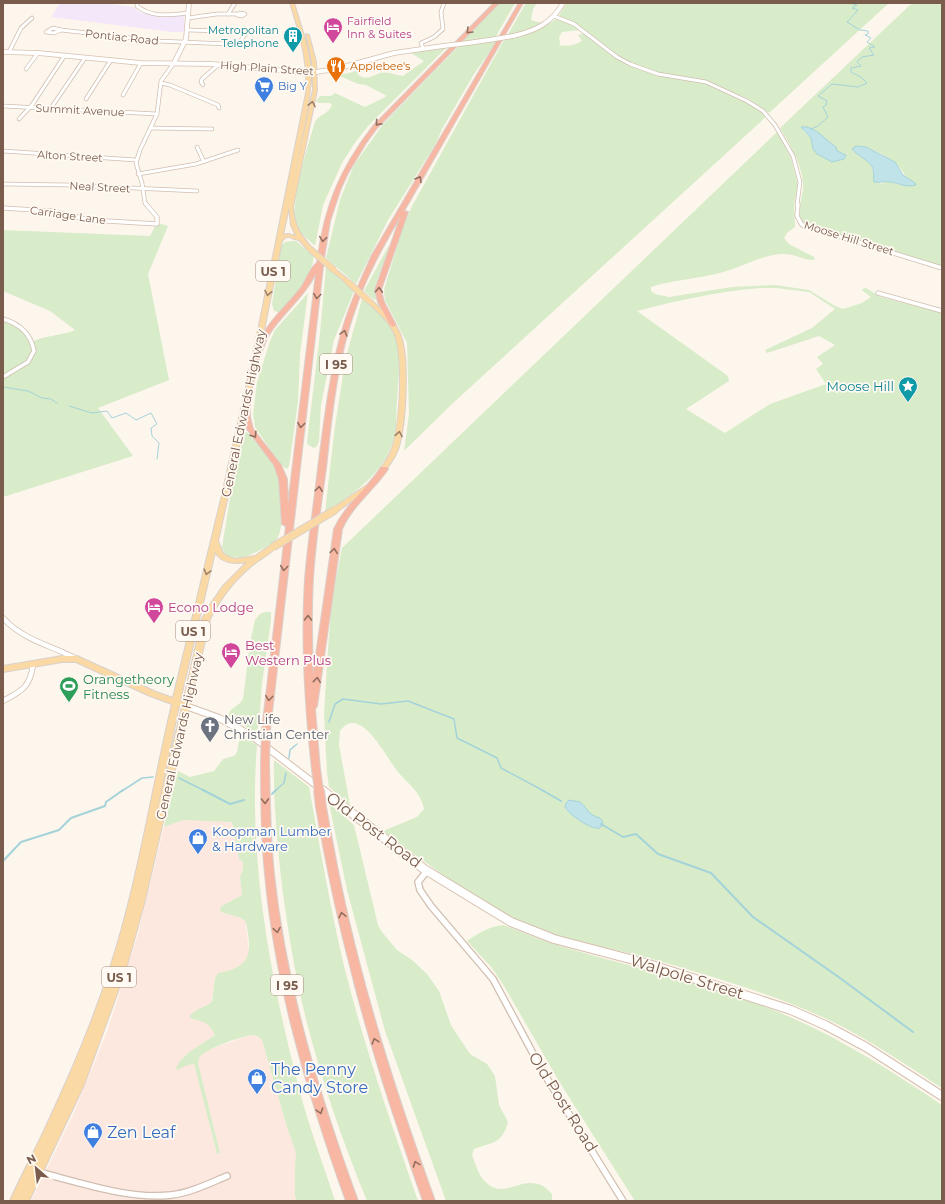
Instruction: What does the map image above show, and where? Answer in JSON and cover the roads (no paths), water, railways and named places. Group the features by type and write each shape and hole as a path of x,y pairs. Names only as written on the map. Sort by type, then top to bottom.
{"highway":[{"name":"I 95","path":"352,1201 331,1145 312,1084 295,1020 284,970 273,906 268,862 265,812 266,730 321,258 325,229 333,199 347,168 360,147 387,114 497,3"},
{"name":"I 95","path":"429,1201 388,1083 358,982 337,895 321,807 311,719 308,636 309,578 334,373 347,323 359,288 410,194 521,3"},
{"path":"393,325 380,300 379,286 410,194"},
{"path":"252,371 265,337 305,289 321,258"},
{"path":"247,398 247,417 251,430 277,465 283,479 287,543"},
{"path":"311,719 338,529 348,511 373,484 384,469"}],"main road":[{"path":"174,63 184,43 188,30 189,3"},
{"name":"US 1","path":"292,3 307,53 309,72"},
{"name":"US 1","path":"296,3 312,50 315,72"},
{"name":"High Plain Street","path":"3,52 65,55 141,63 218,65 315,72 336,69 385,55 423,48 513,36 539,27 554,16 563,3"},
{"name":"General Edwards Highway","path":"15,1201 71,1083 94,1027 115,969 129,919 143,862 176,702 247,398 307,100 309,72"},
{"name":"General Edwards Highway","path":"24,1201 79,1085 122,969 140,904 203,630 211,609 232,579 259,555 335,510 360,493 384,469 396,448 401,423 402,353 400,338 393,325 368,300 305,244 294,231 290,217 291,203 314,90 315,72"},
{"path":"279,241 282,237 290,235 305,244"},
{"path":"219,523 216,547 221,557 237,562 250,560 259,555"},
{"path":"3,669 77,659"},
{"name":"Old Post Road","path":"77,659 176,702 216,716 249,734 427,871"},
{"name":"Walpole Street","path":"427,871 498,916 540,935 663,968 801,1014 866,1047 942,1096"}],"street":[{"path":"137,3 140,10 152,13 188,16 237,14"},
{"path":"228,14 234,3"},
{"path":"423,48 421,43 434,37 442,29 440,12 444,3"},
{"name":"Moose Hill Street","path":"554,16 579,27 612,54 629,63 657,74 701,80 747,99 762,109 770,116 788,145 796,164 800,186 797,214 799,222 802,225 942,268"},
{"path":"9,52 13,41 28,20 32,18"},
{"name":"Pontiac Road","path":"61,30 158,42 235,44 241,42 247,32"},
{"path":"188,30 257,32"},
{"path":"26,70 38,53"},
{"path":"19,119 30,107 65,55"},
{"path":"51,108 85,58"},
{"path":"86,99 110,60"},
{"path":"123,95 141,63"},
{"path":"144,189 138,174 136,160 141,146 158,114 161,83 174,63"},
{"path":"203,85 201,82 202,79 218,65"},
{"path":"161,83 170,84 218,105 219,108"},
{"name":"Summit Avenue","path":"3,106 158,114"},
{"path":"151,128 212,129"},
{"path":"197,147 204,162"},
{"path":"138,174 204,162 238,150"},
{"name":"Alton Street","path":"3,151 136,160"},
{"name":"Neal Street","path":"3,184 69,184 197,191"},
{"name":"Carriage Lane","path":"3,208 51,210 90,220 157,224 157,217 145,203 144,189"},
{"path":"878,293 942,311"},
{"path":"3,319 17,324 30,338 34,350 31,358 23,366 3,377"},
{"name":"Old Post Road","path":"3,618 8,626 22,635 77,659"},
{"path":"55,661 58,654 57,650"},
{"path":"3,701 28,685 31,679 33,665"},
{"name":"Old Post Road","path":"427,871 418,882 420,890 444,922 493,979 543,1072 623,1201"},
{"path":"38,1172 97,1186 149,1196 173,1195 227,1176"}],"water":[{"path":"801,127 811,128 820,134 836,147 837,151 846,155 844,159 832,162 817,154 813,149 811,138"},
{"path":"856,146 866,147 895,162 903,175 916,185 906,186 888,182 874,182 872,166 852,149"},
{"path":"569,800 580,802 590,813 600,818 603,822 602,826 598,828 593,827 574,816 565,807"}],"waterway":[{"path":"811,129 818,126 828,117 823,107 826,105 827,101 818,96 832,84 858,87 867,83 861,77 851,72 851,68 861,66 857,62 862,57 874,55 869,48 875,47 867,42 871,38 865,35 868,34 868,31 860,30 847,22 858,10 852,8 857,5 849,3"},
{"path":"3,387 28,391 42,398 51,399 57,403"},
{"path":"69,406 92,413 107,411 112,418 126,413 136,420 151,413 157,424 151,428 152,436 159,443 157,459"},
{"path":"329,722 335,704 343,699 381,704 408,701 454,719 457,738 497,758 501,768 544,791"},
{"path":"289,758 290,750 297,744"},
{"path":"275,791 284,783 286,773"},
{"path":"122,791 142,778 153,777"},
{"path":"179,778 203,790"},
{"path":"3,861 21,842 59,830 71,818 105,806 106,802 123,790"},
{"path":"203,790 230,804 244,800"},
{"path":"542,790 561,801"},
{"path":"272,794 275,791"},
{"path":"601,824 623,837 636,834 658,854 711,873 753,917 840,978 913,1032"}],"place":[{"name":"Fairfield Inn & Suites","path":"333,44"},
{"name":"Metropolitan Telephone","path":"293,53"},
{"name":"Applebee's","path":"336,83"},
{"name":"Big Y","path":"264,103"},
{"name":"Moose Hill","path":"908,403"},
{"name":"Econo Lodge","path":"154,624"},
{"name":"Best Western Plus","path":"231,669"},
{"name":"Orangetheory Fitness","path":"69,703"},
{"name":"New Life Christian Center","path":"210,743"},
{"name":"Koopman Lumber & Hardware","path":"198,855"},
{"name":"The Penny Candy Store","path":"257,1095"},
{"name":"Zen Leaf","path":"93,1149"}]}
